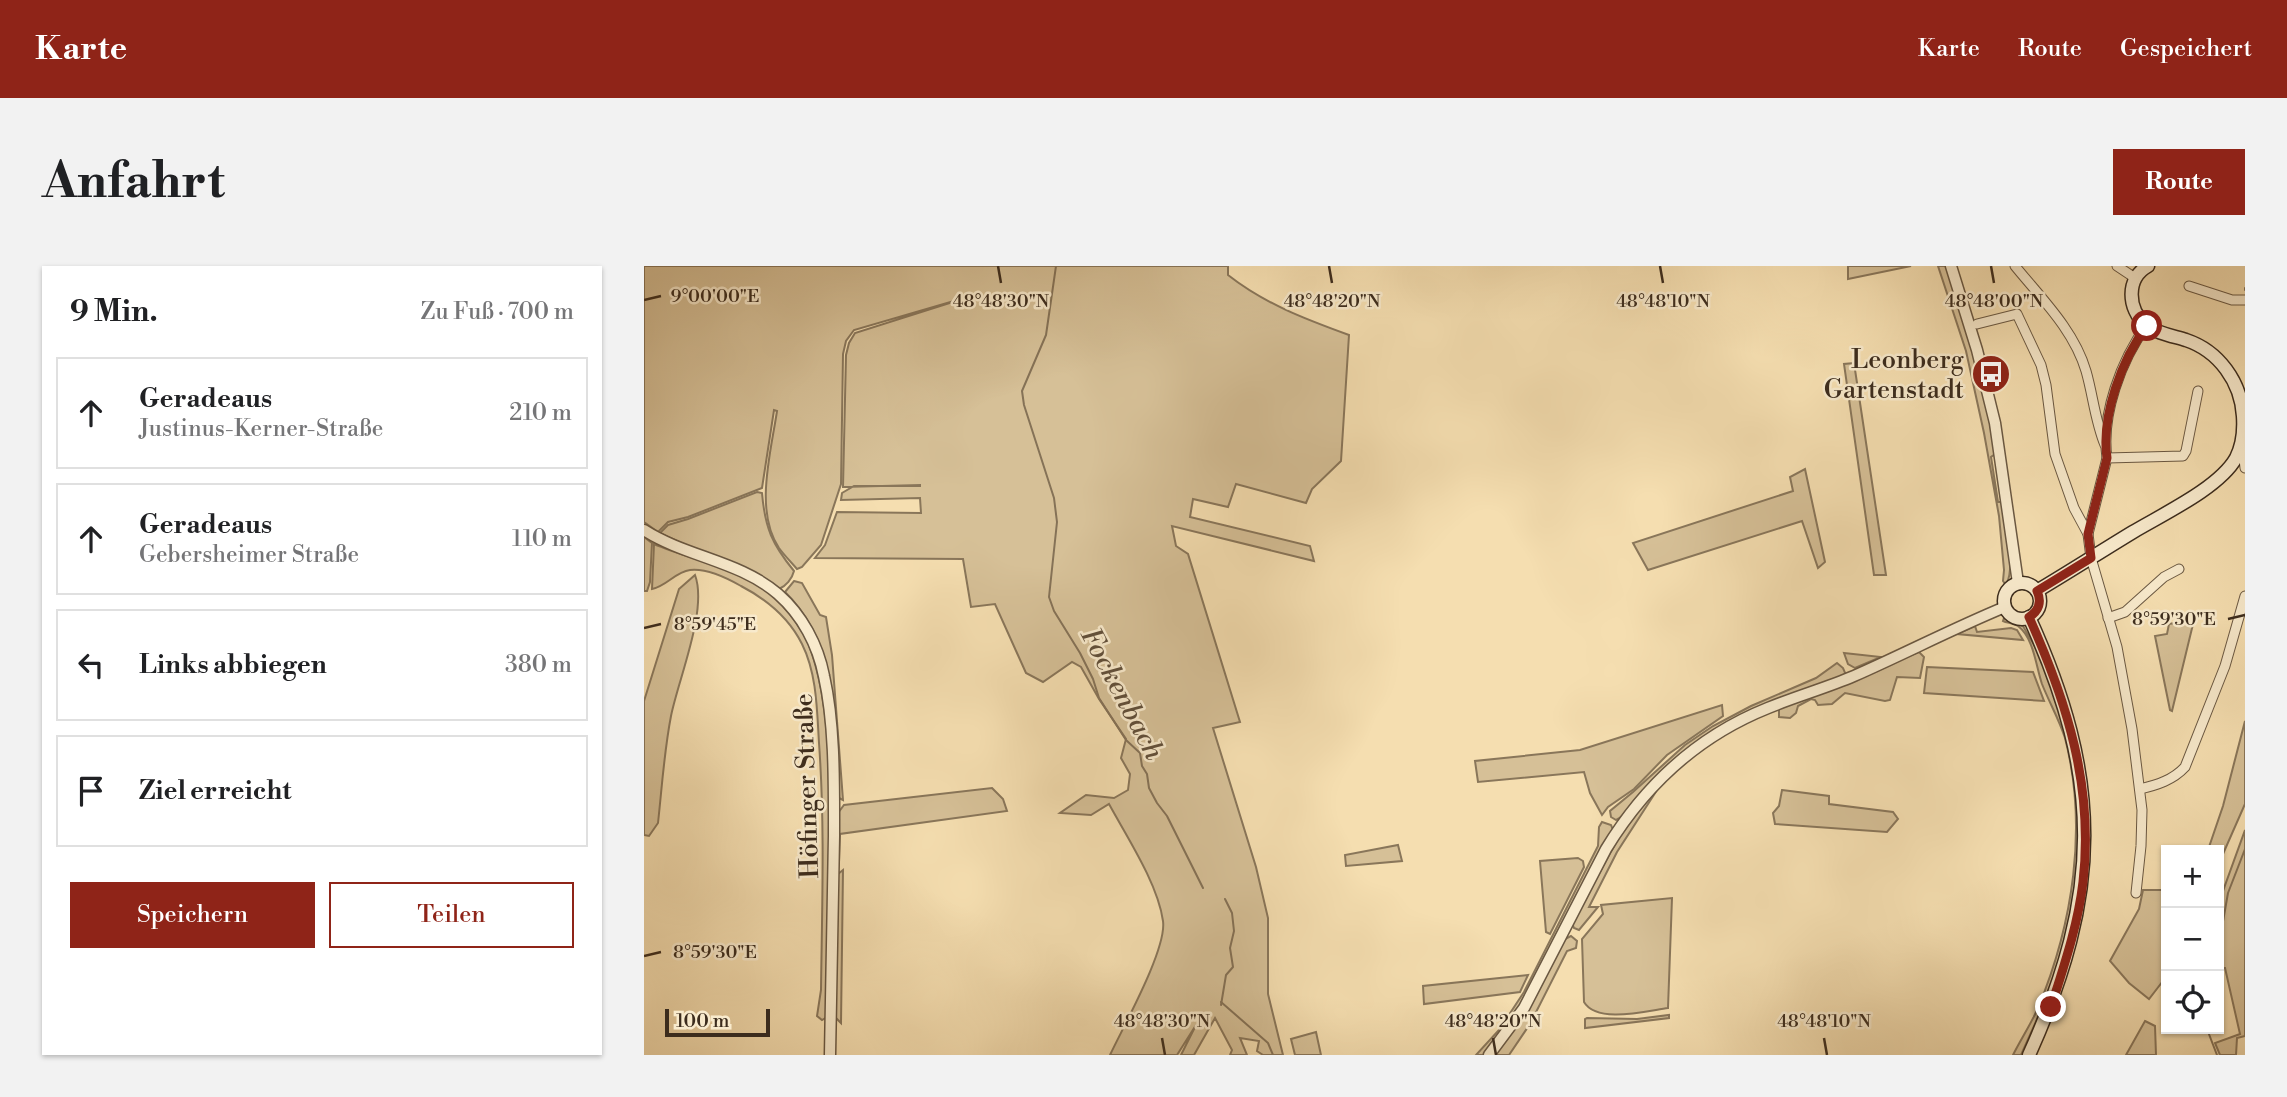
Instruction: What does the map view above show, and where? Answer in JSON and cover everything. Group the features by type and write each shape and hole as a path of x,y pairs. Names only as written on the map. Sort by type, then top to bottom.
{"main road":[{"path":"2037,591 2210,486 2235,459 2239,450 2243,414 2237,389 2229,373 2207,350 2147,326 2133,305 2131,288 2135,278 2148,266"},
{"path":"2018,583 2031,585 2037,591 2038,608 2029,617 2015,617 2005,607 2006,591 2018,583"},
{"path":"2029,617 2051,667 2069,722 2082,782 2085,848 2083,883 2070,945 2051,1007 2029,1055"}],"street":[{"path":"1951,266 1977,350 1995,423 2018,583"},
{"path":"2015,266 2069,334 2085,368 2105,447 2107,458 2088,534 2091,558 2117,647 2140,789 2141,846 2136,893"},
{"path":"2117,266 2135,278"},
{"path":"2189,286 2232,300 2245,300"},
{"path":"1977,324 2017,314 2025,328 2041,365 2046,385 2055,454 2074,508 2088,534"},
{"path":"2105,447 2114,390 2121,368 2132,346 2147,326"},
{"path":"2107,458 2183,456 2198,391"},
{"path":"2239,450 2245,468"},
{"name":"Höfinger Straße","path":"644,530 684,551 747,573 779,595 804,625 816,647 825,677 834,786 830,1055"},
{"path":"2108,618 2125,612 2164,577 2179,569"},
{"path":"2140,789 2178,775 2185,767 2225,666 2245,596"},
{"path":"1489,1055 1524,1008 1619,827 1643,796 1689,752 1727,727 1767,708 1851,677 2005,607"}],"shaded area":[{"path":"644,266 1228,266 1228,275 1271,303 1349,335 1341,461 1312,489 1306,503 1236,484 1228,507 1193,499 1190,517 1310,546 1314,561 1172,526 1176,546 1188,554 1240,722 1213,728 1256,867 1268,918 1268,994 1283,1055 1263,1055 1257,1051 1259,1041 1240,1038 1247,1055 1230,1055 1232,1050 1215,1018 1194,1055 1181,1055 1196,1025 1177,1055 1110,1055 1151,968 1158,950 1163,921 1148,876 1109,804 1091,815 1060,813 1086,795 1114,798 1128,790 1130,774 1121,758 1126,739 1081,667 1072,662 1043,682 1026,673 995,604 971,607 963,559 815,558 825,545 837,512 921,513 920,498 841,500 842,493 853,487 843,487 846,355 855,333 978,294 854,330 846,341 843,354 841,484 821,545 802,567 797,569 779,548 767,517 766,481 777,411 774,410 762,488 688,517 668,522 658,532 644,522"},
{"path":"1848,266 1911,266 1848,279"},
{"path":"1938,266 1947,266 1984,389 1995,454 1991,457 1998,502 2003,502 2009,544 2010,568 2006,585 2003,581 1999,516 1984,433 1966,351"},
{"path":"1854,363 1886,575 1874,575 1844,364"},
{"path":"1805,469 1825,562 1818,568 1802,521 1648,570 1633,543 1793,491 1790,477"},
{"path":"757,492 762,493 771,535 794,571 788,582 779,589 660,533 668,525"},
{"path":"644,537 652,543 647,591 644,591"},
{"path":"654,544 733,572 762,588 791,616 805,636 811,651 823,699 829,773 827,1017 822,1020 817,1016 821,990 821,774 815,693 807,656 797,635 776,610 750,591 723,577 710,572 690,570 652,589"},
{"path":"695,575 698,607 695,626 671,716 658,823 649,836 644,835 644,701 679,589"},
{"path":"794,581 802,583 820,615 826,617 832,655 843,800 839,798 831,688 816,637 803,614 785,592"},
{"path":"2004,618 2023,626 2041,657 2064,725 2077,789 2080,860 2064,952 2021,1055 2013,1055 2035,1014 2050,976 2068,909 2076,840 2075,806 2065,738 2042,684 2031,645 2023,631 2016,625 2003,621"},
{"path":"2194,620 2172,711 2155,636 2167,634 2169,624"},
{"path":"1975,626 1977,632 2011,628 2017,630 2023,640 1957,634"},
{"path":"1919,652 1924,657 1920,678 1897,677 1890,700 1845,693 1832,704 1818,705 1811,699 1798,706 1796,713 1790,718 1779,717 1779,707"},
{"path":"1844,653 1881,657 1855,668 1848,664"},
{"path":"1837,663 1846,675 1687,749 1635,799 1623,816 1616,820 1611,817 1610,811 1685,745 1713,726 1816,678"},
{"path":"1927,667 2033,672 2044,701 1924,693"},
{"path":"1722,705 1723,716 1667,755 1634,789 1608,807 1602,815 1590,793 1584,772 1478,782 1475,761 1580,750"},
{"path":"2245,721 2245,804 2224,852 2224,845 2210,845 2223,806"},
{"path":"1659,787 1617,852 1589,907 1598,907 1579,930 1574,928 1572,923 1625,826"},
{"path":"992,788 1003,799 1007,811 840,834 839,862 838,813 844,805"},
{"path":"1782,790 1829,796 1829,804 1893,812 1898,819 1887,832 1775,824 1773,813 1779,806"},
{"path":"1602,822 1611,825 1613,830 1526,999 1505,1031 1483,1055 1476,1055 1499,1030 1524,992 1598,846 1599,827"},
{"path":"2245,830 2245,1036 2237,1038 2236,1055 2220,1055 2215,1043 2240,1034 2224,968 2224,888"},
{"path":"1398,845 1402,861 1346,866 1345,855"},
{"path":"1578,858 1583,861 1584,867 1550,934 1546,932 1540,861"},
{"path":"843,870 841,1023 835,1017 838,874"},
{"path":"2143,890 2161,890 2161,983 2149,999 2129,983 2110,961 2139,909"},
{"path":"1672,898 1668,1008 1623,1014 1600,1013 1590,1009 1584,1002 1582,939 1603,914 1601,905"},
{"path":"1571,936 1577,941 1576,948 1567,951 1530,1024 1509,1055 1493,1055 1565,939"},
{"path":"1528,975 1520,992 1424,1004 1423,986"},
{"path":"1669,1015 1669,1018 1585,1028 1587,1018 1637,1019"},
{"path":"2145,1021 2155,1026 2156,1055 2126,1055"},
{"path":"1316,1032 1321,1055 1295,1055 1291,1039"}],"waterway":[{"name":"Fockenbach","path":"1056,266 1046,335 1022,391 1054,498 1057,522 1049,597 1054,611 1093,679 1099,698 1126,740 1140,753 1149,788 1167,816 1203,888"},
{"path":"2224,916 2228,893 2245,849"},
{"name":"Fockenbach","path":"1221,1005 1226,975 1233,967 1230,948 1234,931 1232,913 1225,899"},
{"path":"1221,1002 1268,1043 1273,1055"},
{"path":"2209,1034 2217,1055"}],"place":[{"name":"Leonberg Gartenstadt","path":"1991,374"}],"route":[{"path":"2051,1007 2070,945 2083,883 2084,807 2082,782 2069,722 2051,667 2029,617 2038,608 2037,591 2091,558 2088,534 2107,458 2105,447 2114,390 2132,346 2147,326"}]}
